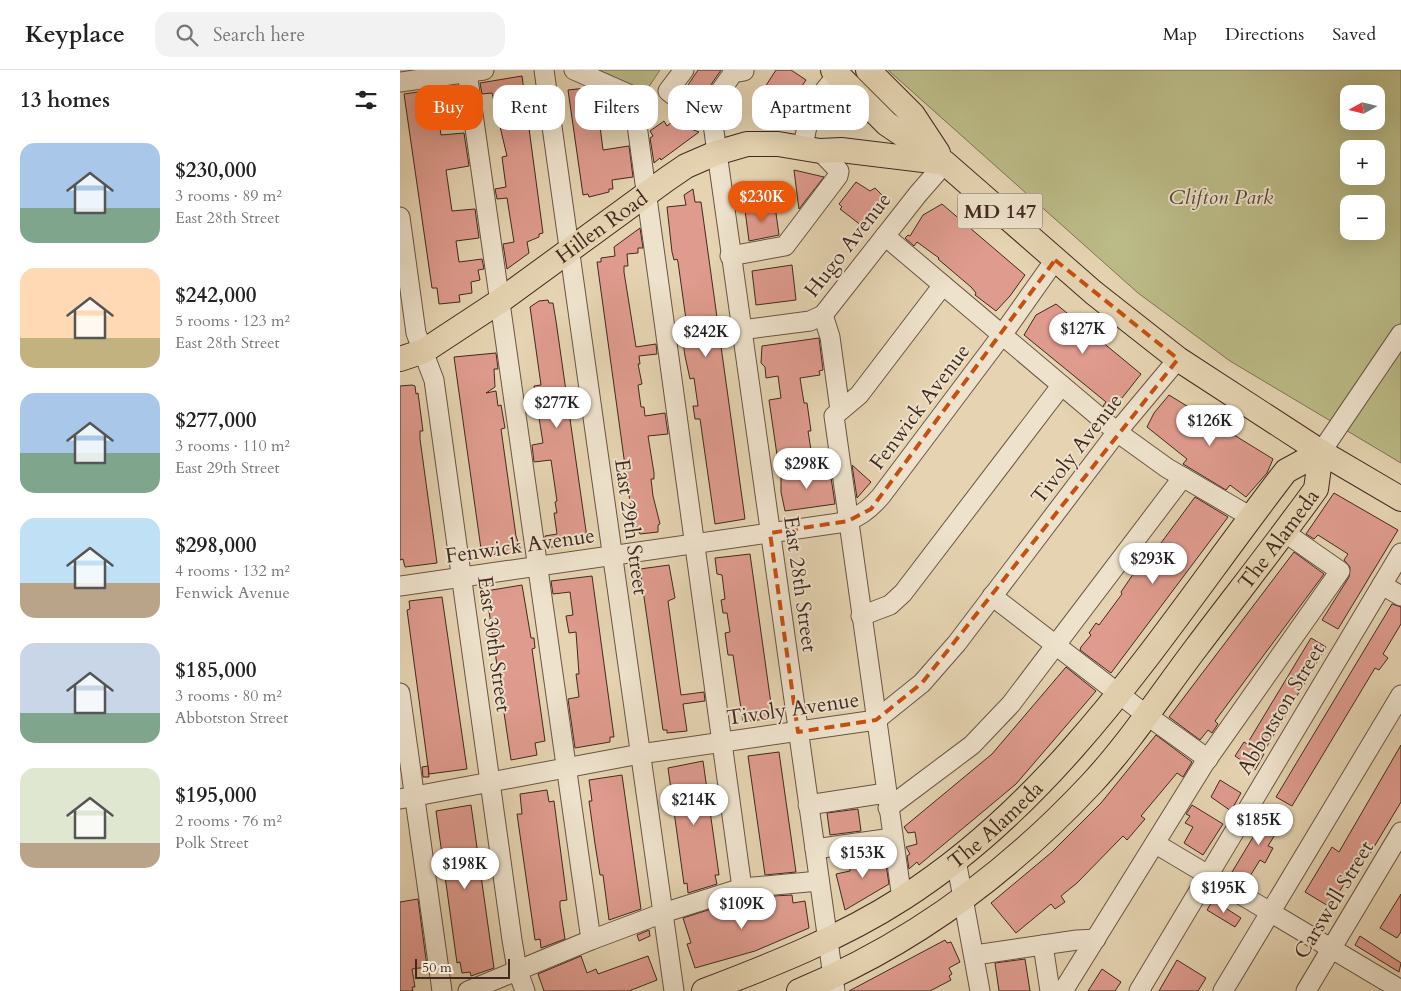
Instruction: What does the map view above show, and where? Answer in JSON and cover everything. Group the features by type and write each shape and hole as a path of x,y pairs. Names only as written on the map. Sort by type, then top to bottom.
{"main road":[{"path":"868,70 913,114 945,163"},
{"name":"MD 147","path":"836,72 887,124 945,163 1055,260 1178,359 1321,452 1401,499"},
{"path":"857,152 877,145 886,134 887,124"},
{"name":"Hillen Road","path":"400,359 424,351 500,301 686,166 716,153 748,144 778,144 945,163"},
{"name":"Hillen Road","path":"812,149 838,160 890,173 904,174 945,163"},
{"name":"The Alameda","path":"704,991 778,963 828,940 902,899 992,832 1032,794 1078,745 1286,471 1321,452"},
{"name":"The Alameda","path":"799,991 834,984 923,927 964,898 1031,842 1092,782 1316,489 1321,452"}],"street":[{"name":"East 29th Street","path":"544,70 674,991"},
{"path":"574,70 633,96 742,888"},
{"path":"673,85 684,70"},
{"path":"690,70 681,86 681,90 684,97 700,107 710,106 732,73 743,70"},
{"path":"733,85 743,70"},
{"path":"400,82 475,71 500,301 590,940"},
{"path":"730,256 786,246 838,176 840,171 812,149 806,124 815,101 836,72"},
{"name":"East 28th Street","path":"713,130 834,984"},
{"name":"Hugo Avenue","path":"741,330 810,321 823,315 945,163"},
{"name":"East 30th Street","path":"400,217 416,333 434,380 517,969 525,991"},
{"path":"885,236 1117,432 1183,477 1251,517"},
{"name":"Fenwick Avenue","path":"400,586 848,521 871,509 876,503 1002,335 1055,260"},
{"path":"902,899 834,416 860,395 943,285"},
{"path":"823,315 830,338 840,410"},
{"path":"1321,452 1401,334"},
{"name":"Tivoly Avenue","path":"407,798 640,754 876,720 922,683 957,643 1117,432 1178,359"},
{"path":"861,616 890,605 902,593 1061,386"},
{"path":"808,805 887,801 972,745 1011,704 1183,477"},
{"path":"1063,991 1208,759 1340,571 1284,532"},
{"name":"Abbotston Street","path":"1139,991 1401,553"},
{"path":"1382,585 1401,596"},
{"path":"992,596 1145,714 1208,759"},
{"path":"400,693 407,798 442,991"},
{"path":"1223,991 1401,694"},
{"name":"Carswell Street","path":"1306,991 1401,832"},
{"path":"815,849 892,838"},
{"path":"1156,844 1331,949 1397,985"},
{"path":"956,860 975,955 980,991"},
{"path":"468,991 590,940 663,913 742,888 819,881"},
{"path":"975,955 1096,939"},
{"path":"1043,945 1050,991"}],"highlighted area":[{"path":"1055,260 1178,359 922,683 876,720 798,732 770,533 848,521 871,509"}],"green space":[{"path":"593,70 660,70 650,85 631,85"},
{"name":"Clifton Park","path":"888,70 1401,70 1401,463 1230,361 1138,293"}],"building":[{"path":"698,70 721,70 711,85 688,85"},
{"path":"776,70 791,70 806,80 803,85 766,85"},
{"path":"522,76 523,85 493,85 493,97 492,93 483,94 483,85 480,83"},
{"path":"575,89 575,130 600,130 603,150 629,146 633,177 612,180 613,189 609,189 609,192 589,197 588,194 583,195 568,90"},
{"path":"415,92 415,130 440,130 441,135 464,133 469,166 446,170 452,211 475,209 479,238 456,241 459,262 482,259 484,269 478,270 480,280 471,282 472,293 459,295 460,302 439,304 437,288 432,288 404,94"},
{"path":"664,121 668,125 668,130 694,130 699,132 661,160 660,158 654,163 650,138 653,136 650,131 658,130 658,125"},
{"path":"501,130 529,130 543,233 539,234 539,237 527,242 529,253 507,269 503,244 514,242 507,198 497,199 495,189 506,187 502,157 507,156"},
{"path":"794,170 824,177 799,209 798,202"},
{"path":"856,182 870,191 875,188 885,198 877,208 880,210 866,229 840,209 842,207 839,204"},
{"path":"693,189 695,202 701,202 745,519 715,524 700,419 695,419 693,406 698,406 694,378 690,379 685,356 682,335 688,334 678,262 677,259 674,260 672,252 667,207 686,205 684,195"},
{"path":"942,204 1025,275 996,311 975,295 976,293 971,287 939,258 917,242 914,246 905,238 908,235 910,236 923,215"},
{"path":"775,206 779,235 749,241 745,210"},
{"path":"640,228 643,248 638,248 638,253 627,254 628,266 624,266 624,272 636,347 656,344 657,354 639,356 640,364 638,364 642,384 638,385 641,407 644,407 645,416 665,413 668,434 648,436 654,473 654,479 651,479 653,496 660,524 658,525 658,532 640,534 638,530 634,531 597,262 601,262 601,258 615,256 614,247"},
{"path":"792,265 796,300 756,305 752,271"},
{"path":"548,300 549,303 553,303 556,321 587,538 582,539 583,542 546,548 545,536 557,534 554,513 557,513 555,502 557,501 551,460 534,462 532,445 543,443 534,386 541,385 530,307 539,301"},
{"path":"1056,304 1141,374 1111,412 1103,406 1106,402 1024,335 1036,315"},
{"path":"819,338 823,370 819,371 820,375 800,378 804,403 807,403 811,431 808,431 811,450 777,455 769,400 781,398 778,376 766,378 765,367 761,363 762,346"},
{"path":"496,353 498,369 494,369 495,387 486,393 496,391 498,406 501,405 505,428 501,429 516,536 521,551 482,556 454,357"},
{"path":"400,386 415,386 416,394 418,393 423,431 420,431 420,439 437,563 405,567 403,559 400,560"},
{"path":"1169,395 1273,459 1267,473 1246,497 1230,485 1226,490 1183,464 1187,459 1147,427 1154,413"},
{"path":"852,465 871,482 857,498"},
{"path":"830,471 835,504 785,511 781,492 781,475"},
{"path":"1334,493 1398,530 1338,629 1322,620 1349,577 1350,567 1344,560 1348,554 1318,535 1314,539 1306,534"},
{"path":"1195,497 1228,517 1111,673 1080,650 1081,647 1091,635 1089,633 1096,623 1099,625 1122,594 1121,592 1138,567 1141,570"},
{"path":"1294,552 1324,574 1215,721 1218,724 1212,733 1208,730 1200,740 1169,717"},
{"path":"750,554 773,718 743,722 733,655 728,655 725,633 730,632 727,613 723,613 721,600 725,599 722,575 717,574 715,558"},
{"path":"669,565 675,598 668,601 681,695 704,692 705,701 683,704 687,731 667,733 667,730 663,730 640,569"},
{"path":"592,576 614,737 610,737 610,742 575,748 568,699 579,697 576,674 579,674 576,632 569,633 566,616 573,615 570,592 553,594 551,581"},
{"path":"522,585 531,638 534,638 535,648 532,649 545,741 535,743 537,755 511,760 486,591"},
{"path":"442,597 467,769 429,774 407,610 410,609 409,601"},
{"path":"1392,604 1401,607 1401,624 1383,654 1388,658 1379,670 1375,668 1292,806 1276,797"},
{"path":"1311,638 1326,647 1263,753 1255,770 1235,756 1244,742 1247,744"},
{"path":"1066,667 1096,691 1016,784 919,865 917,862 909,869 907,856 910,854 906,847 917,844 915,832 908,833 904,827 992,754"},
{"path":"1156,735 1192,762 1183,777 1177,773 1141,816 1145,819 1127,840 1123,836 1077,883 1061,896 1065,902 1055,909 1051,904 1016,933 991,903 1052,852 1101,803"},
{"path":"1401,745 1401,802 1368,857 1363,853 1330,907 1305,892 1332,847 1339,852"},
{"path":"779,752 796,872 765,875 748,756"},
{"path":"703,761 719,875 715,875 717,884 688,893 687,883 684,884 668,768"},
{"path":"428,766 429,777 423,777 422,767"},
{"path":"622,775 641,909 609,920 603,875 600,875 595,844 589,801 592,801 589,780"},
{"path":"1220,780 1241,793 1231,811 1211,797"},
{"path":"547,790 549,802 554,801 567,900 560,901 565,939 541,948 540,939 535,940 517,814 522,814 520,794"},
{"path":"471,805 494,968 471,976 470,972 462,973 460,962 457,963 436,811"},
{"path":"1192,805 1223,824 1203,855 1184,843 1193,827 1185,823 1190,816 1186,814"},
{"path":"858,809 861,831 830,835 827,813"},
{"path":"1270,809 1285,818 1268,846 1273,848 1265,863 1260,860 1247,881 1232,872"},
{"path":"884,852 889,884 845,910 836,874 850,871 850,867 853,867 851,861"},
{"path":"1401,894 1401,932 1397,938 1380,928"},
{"path":"792,895 793,903 805,901 809,928 755,951 695,968 687,944 691,943 683,918 724,905 728,917 737,914 738,916 759,913 775,908 774,896"},
{"path":"418,899 427,967 412,969 415,987 412,987 413,991 400,991 400,902"},
{"path":"1213,900 1241,918 1235,927 1207,910"},
{"path":"649,930 650,936 639,941 637,935"},
{"path":"1360,936 1401,963 1399,972 1355,945"},
{"path":"945,940 947,943 951,942 960,962 949,968 952,974 949,976 951,980 930,991 849,991"},
{"path":"581,956 587,973 596,969 598,974 648,956 657,980 629,991 544,991 538,974"},
{"path":"1025,959 1030,991 999,991 995,963"},
{"path":"1177,960 1206,978 1198,991 1159,991"},
{"path":"1102,969 1121,982 1115,991 1088,991"}]}
